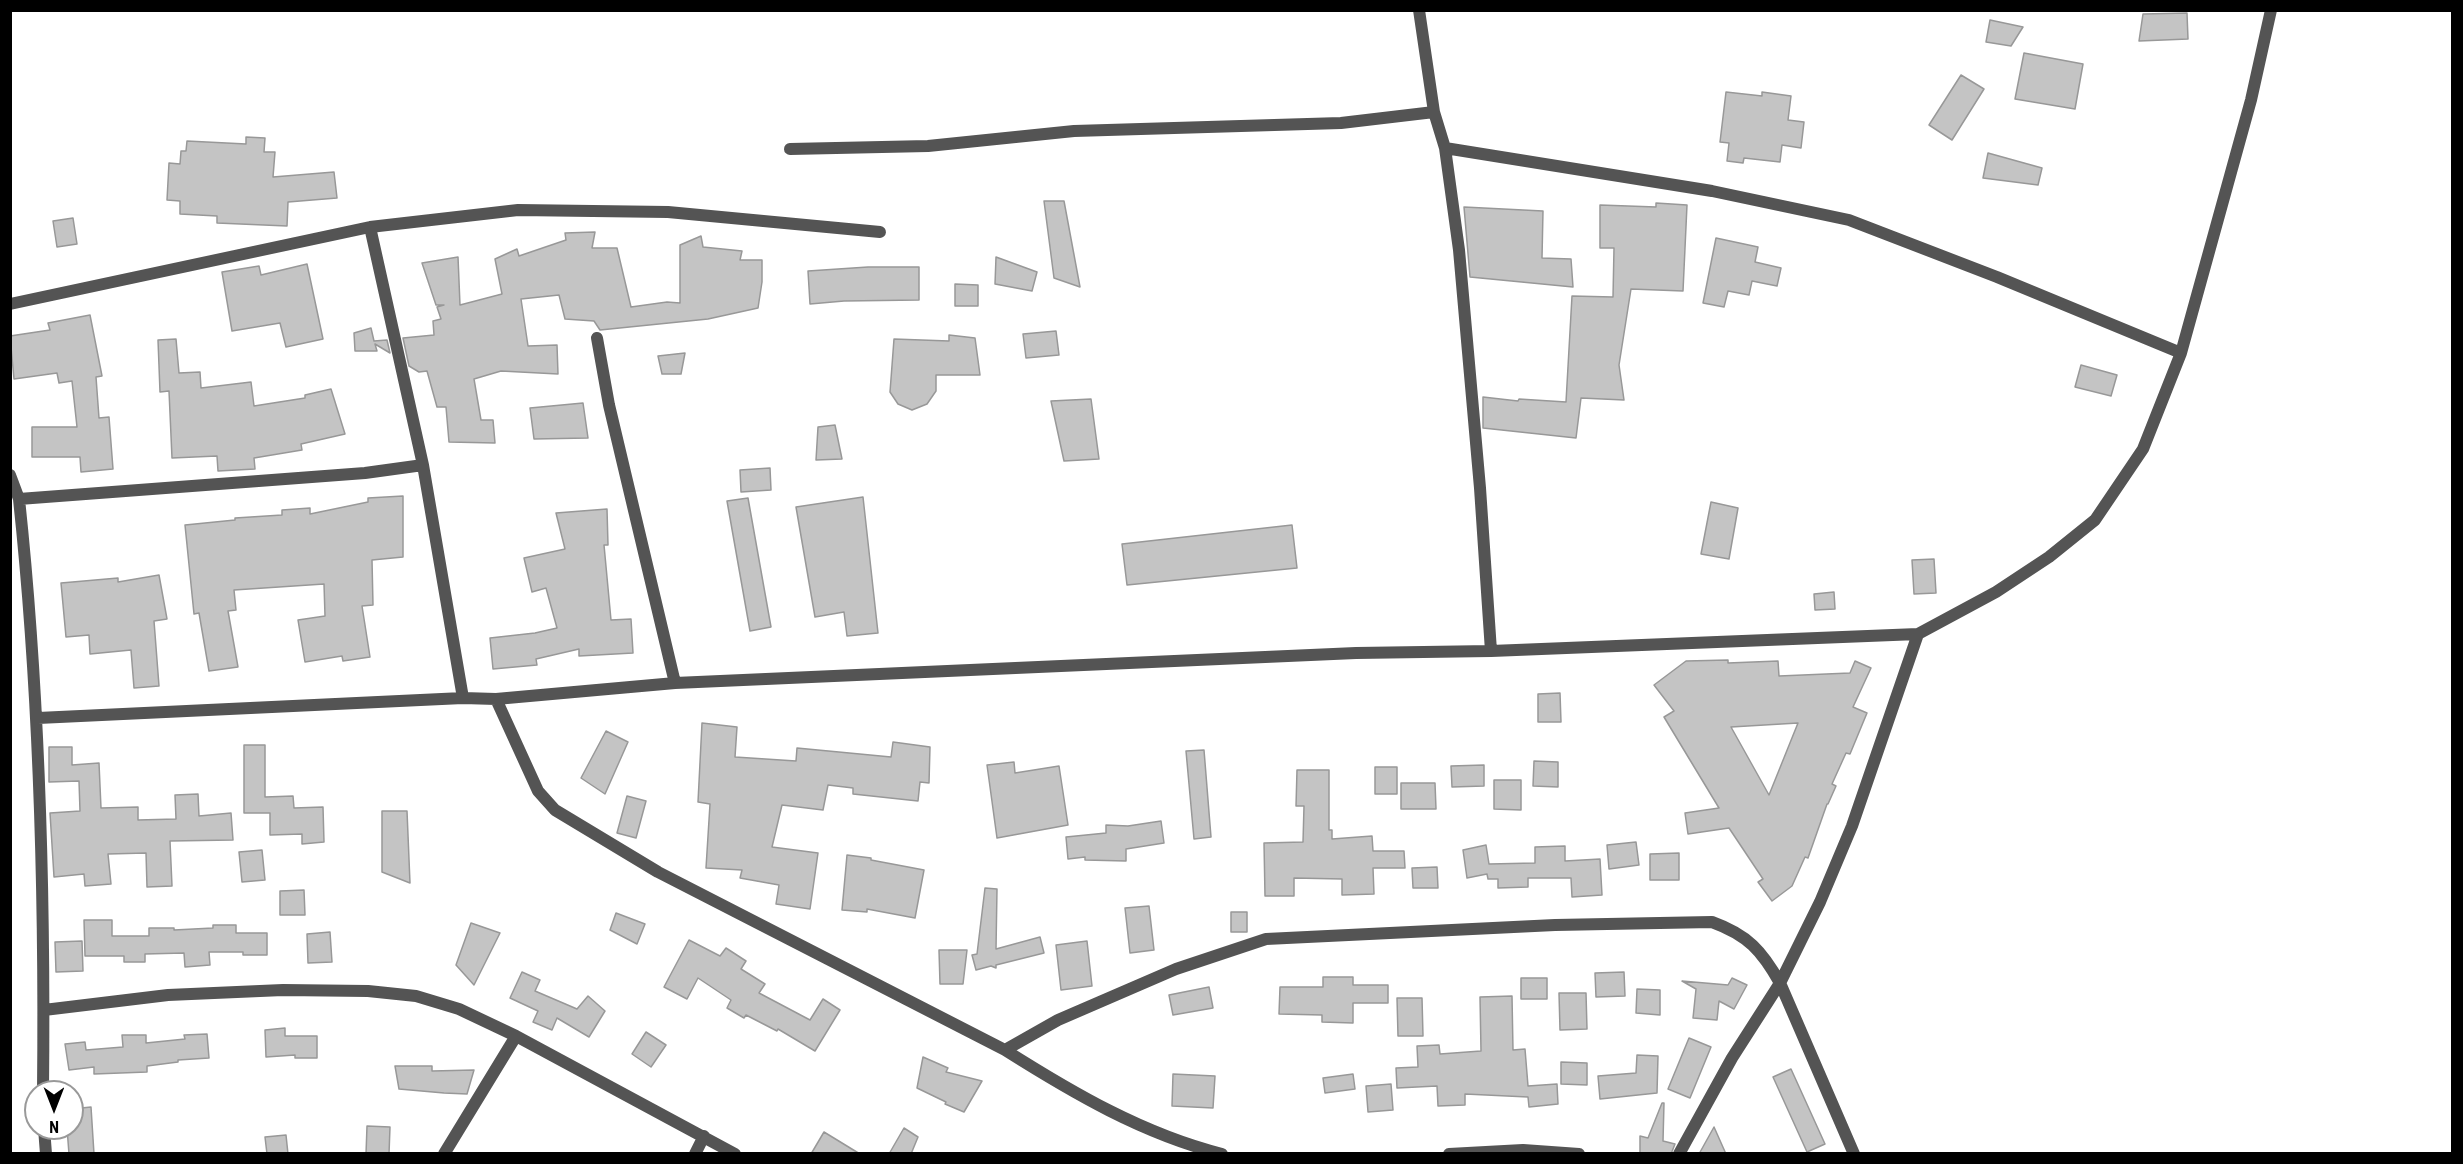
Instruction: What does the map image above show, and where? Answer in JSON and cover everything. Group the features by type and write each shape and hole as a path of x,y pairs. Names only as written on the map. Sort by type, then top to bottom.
{"street":[{"path":"1419,10 1434,112 1445,148 1459,250 1480,488 1491,651"},
{"path":"38,718 463,698 496,699 675,683 1344,654 1491,651 1918,634 1996,592 2049,557 2095,520 2144,449 2181,353 2251,100 2271,10"},
{"path":"790,148 928,146 1085,130 1341,123 1434,112"},
{"path":"1445,148 1712,191 1849,220 1997,277 2181,353"},
{"path":"10,304 370,227 518,210 668,212 880,232"},
{"path":"370,227 423,465 463,698"},
{"path":"597,338 609,405 675,683"},
{"path":"19,499 365,473 423,465"},
{"path":"10,475 19,499 38,718 44,1010 43,1080"},
{"path":"1679,1154 1732,1058 1780,983 1820,902 1852,826 1918,634"},
{"path":"496,699 538,791 555,810 658,872 1005,1050 1057,1083 1138,1125 1192,1146 1222,1154"},
{"path":"1005,1050 1058,1020 1176,969 1266,939 1555,925 1712,922 1733,929 1750,942 1767,960 1780,983 1854,1154"},
{"path":"44,1010 168,995 283,990 368,992 416,996 459,1009 516,1036 735,1154"},
{"path":"444,1154 516,1036"},
{"path":"695,1154 704,1137"},
{"path":"1449,1154 1523,1150 1579,1154"}],"building":[{"path":"2187,13 2188,39 2139,41 2143,14"},
{"path":"1990,20 2023,27 2011,46 1986,42"},
{"path":"2024,53 2083,64 2075,109 2015,99"},
{"path":"1961,75 1984,89 1952,140 1929,125"},
{"path":"1726,92 1762,96 1762,92 1791,96 1788,120 1804,122 1801,148 1782,145 1780,162 1744,158 1743,163 1727,161 1729,143 1720,142"},
{"path":"246,137 265,138 264,152 275,152 273,177 334,172 337,198 288,202 287,226 217,223 217,216 180,214 180,201 167,200 169,163 180,164 181,151 186,151 187,141 246,144"},
{"path":"1988,153 2042,168 2038,185 1983,178"},
{"path":"1044,201 1064,201 1080,287 1054,278"},
{"path":"1656,203 1687,205 1683,291 1631,289 1619,365 1624,400 1581,398 1576,438 1483,428 1483,397 1518,401 1519,399 1566,402 1572,296 1613,297 1614,248 1600,248 1600,205 1656,207"},
{"path":"1464,207 1543,211 1542,258 1571,259 1573,287 1470,277"},
{"path":"73,218 77,244 57,247 53,221"},
{"path":"595,232 592,248 617,248 631,307 667,302 680,303 680,245 701,236 703,247 742,251 740,260 762,260 762,282 758,308 708,319 600,330 594,321 565,319 559,295 521,299 528,346 557,345 558,374 501,371 474,379 481,420 493,420 495,443 449,442 446,407 437,407 427,371 419,372 409,366 403,338 434,335 433,321 441,319 437,307 444,305 436,305 422,263 458,257 460,305 502,294 495,259 517,249 519,256 566,240 565,233"},
{"path":"1716,238 1758,247 1755,262 1781,268 1777,286 1752,281 1749,295 1728,291 1724,307 1703,303"},
{"path":"996,257 1037,272 1032,291 995,284"},
{"path":"307,264 323,339 286,347 280,323 232,331 222,272 259,266 261,275"},
{"path":"868,267 919,267 919,300 810,304 808,271"},
{"path":"955,284 978,285 978,306 955,306"},
{"path":"90,315 102,376 96,377 99,418 109,417 113,469 81,472 80,457 32,457 32,427 77,427 72,381 59,383 57,373 14,379 10,336 50,330 48,323"},
{"path":"371,328 374,341 387,340 390,353 375,344 377,351 355,351 354,333"},
{"path":"1056,331 1059,355 1026,358 1023,334"},
{"path":"949,335 975,338 980,375 936,375 936,391 927,404 912,410 898,404 890,392 894,339 949,341"},
{"path":"176,339 179,373 200,372 201,388 251,382 254,406 305,398 305,395 331,389 345,434 301,444 302,450 254,458 255,469 218,471 217,456 172,458 169,391 160,392 158,340"},
{"path":"685,353 681,374 662,374 658,356"},
{"path":"2081,365 2117,375 2111,396 2075,387"},
{"path":"1091,399 1099,459 1064,461 1051,401"},
{"path":"583,403 588,438 534,439 530,408"},
{"path":"835,425 842,459 816,460 818,427"},
{"path":"770,468 771,490 741,492 740,470"},
{"path":"403,496 403,557 372,560 373,605 362,606 370,657 343,661 342,656 305,662 298,620 325,616 324,584 234,590 236,610 228,611 238,667 209,671 199,613 194,614 185,525 235,520 235,518 282,515 282,510 310,508 310,514 368,502 368,498"},
{"path":"863,497 878,633 847,636 844,612 815,617 796,507"},
{"path":"748,498 771,627 750,631 727,501"},
{"path":"1711,502 1738,508 1729,559 1701,554"},
{"path":"607,509 608,545 604,545 611,620 631,619 633,653 579,656 579,649 536,659 537,665 493,669 490,638 557,628 546,588 532,592 524,558 565,549 556,513"},
{"path":"1292,525 1297,568 1127,585 1122,544"},
{"path":"1934,559 1936,593 1914,594 1912,560"},
{"path":"159,575 167,619 154,621 159,686 134,688 131,650 90,654 89,635 66,637 61,583 118,578 118,582"},
{"path":"1834,592 1835,609 1815,610 1814,594"},
{"path":"1728,660 1728,663 1778,661 1779,676 1850,673 1855,661 1871,668 1853,707 1867,713 1850,754 1846,753 1832,784 1836,786 1827,804 1808,858 1805,857 1792,886 1772,901 1758,882 1763,879 1729,828 1688,834 1685,813 1719,808 1664,717 1674,711 1654,685 1686,661","holes":["1798,723 1769,795 1731,727"]},
{"path":"1560,693 1561,722 1538,722 1538,694"},
{"path":"702,723 737,727 735,757 796,761 797,748 891,757 893,742 930,747 929,783 920,782 918,801 853,794 853,788 828,785 823,810 782,805 772,847 818,853 810,909 776,904 779,885 740,878 742,870 706,868 710,804 698,802"},
{"path":"606,731 628,742 605,794 581,778"},
{"path":"244,745 265,745 265,797 293,796 294,808 323,807 324,842 302,844 302,834 270,835 270,813 244,813"},
{"path":"49,747 72,747 72,765 99,763 101,808 138,807 138,820 176,819 175,795 198,794 199,816 231,813 233,840 170,841 172,886 147,887 146,853 108,854 111,884 85,886 84,874 54,877 50,813 80,811 79,781 49,782"},
{"path":"1204,750 1211,837 1194,839 1186,751"},
{"path":"1534,761 1558,762 1558,787 1533,786"},
{"path":"1014,762 1015,773 1059,766 1068,825 997,838 987,765"},
{"path":"1484,765 1484,786 1452,787 1451,766"},
{"path":"1375,767 1397,767 1397,794 1375,794"},
{"path":"1297,770 1329,770 1329,830 1332,830 1332,839 1372,836 1373,851 1404,851 1405,868 1373,868 1374,894 1342,895 1342,879 1294,878 1294,896 1265,896 1264,843 1303,842 1304,806 1296,806"},
{"path":"1494,780 1521,780 1521,810 1494,809"},
{"path":"1401,783 1435,783 1436,809 1401,809"},
{"path":"627,796 646,801 636,838 617,833"},
{"path":"382,811 407,811 410,883 382,872"},
{"path":"1161,821 1164,843 1126,849 1126,861 1085,860 1085,857 1068,859 1066,837 1106,833 1106,825 1128,826"},
{"path":"1636,842 1639,865 1609,869 1607,845"},
{"path":"1486,845 1489,864 1535,863 1535,847 1565,846 1565,861 1600,859 1602,895 1572,897 1571,878 1528,878 1528,887 1498,888 1498,879 1488,879 1487,874 1467,878 1463,850"},
{"path":"262,850 265,880 242,882 239,852"},
{"path":"1679,853 1679,880 1650,880 1650,854"},
{"path":"847,855 924,870 915,918 867,909 867,912 842,910"},
{"path":"1437,867 1438,888 1413,888 1412,868"},
{"path":"985,888 997,889 996,949 1040,937 1044,953 996,965 996,968 991,966 976,970 972,955 977,954"},
{"path":"304,890 305,915 280,915 280,891"},
{"path":"1149,906 1154,950 1130,953 1125,908"},
{"path":"1231,912 1247,912 1247,932 1231,932"},
{"path":"616,913 645,924 637,944 610,930"},
{"path":"84,920 112,920 112,936 149,936 149,928 174,928 174,930 213,928 213,925 236,925 236,933 267,933 267,955 209,952 210,965 185,967 184,953 145,954 145,962 124,962 124,956 85,956"},
{"path":"471,923 500,933 474,985 456,965"},
{"path":"330,932 332,962 308,963 307,934"},
{"path":"689,940 720,956 726,948 746,961 741,969 765,984 759,993 810,1020 823,999 840,1010 815,1051 778,1029 777,1031 746,1015 744,1018 727,1008 731,1000 698,978 687,999 664,987"},
{"path":"82,941 83,971 56,972 55,942"},
{"path":"1087,941 1092,986 1061,990 1056,945"},
{"path":"939,950 967,950 963,984 940,984"},
{"path":"522,972 540,980 535,991 577,1009 588,996 605,1011 589,1037 557,1018 552,1030 533,1022 538,1011 510,998"},
{"path":"1624,972 1625,996 1596,997 1595,973"},
{"path":"1323,977 1353,977 1353,985 1388,985 1388,1003 1353,1003 1353,1023 1322,1022 1322,1015 1279,1014 1280,987 1323,987"},
{"path":"1521,978 1547,978 1547,999 1521,999"},
{"path":"1732,978 1747,985 1734,1009 1719,1001 1717,1020 1693,1018 1696,989 1682,981 1728,985"},
{"path":"1209,987 1213,1008 1173,1015 1169,995"},
{"path":"1637,989 1660,990 1660,1015 1636,1013"},
{"path":"1559,993 1586,993 1587,1029 1560,1030"},
{"path":"1512,996 1513,1050 1525,1049 1528,1086 1557,1084 1558,1104 1529,1107 1528,1097 1465,1094 1465,1105 1438,1106 1437,1086 1397,1088 1396,1068 1418,1067 1417,1046 1439,1045 1440,1054 1481,1051 1480,997"},
{"path":"1397,998 1422,998 1423,1036 1398,1036"},
{"path":"285,1028 285,1036 317,1036 317,1058 295,1058 295,1055 266,1057 265,1030"},
{"path":"646,1032 666,1045 651,1067 632,1054"},
{"path":"207,1034 209,1058 178,1060 178,1062 147,1066 147,1072 94,1074 94,1067 69,1070 65,1044 85,1042 86,1050 123,1047 122,1035 146,1035 146,1043 185,1039 184,1035"},
{"path":"1689,1038 1711,1047 1690,1098 1668,1089"},
{"path":"1637,1055 1658,1056 1657,1093 1600,1099 1598,1076 1636,1073"},
{"path":"923,1057 948,1068 946,1072 982,1081 964,1112 917,1088"},
{"path":"1561,1062 1587,1063 1587,1085 1561,1084"},
{"path":"395,1066 432,1066 432,1071 474,1070 467,1094 444,1093 399,1089"},
{"path":"1791,1069 1825,1144 1807,1152 1773,1077"},
{"path":"1173,1074 1215,1076 1213,1108 1172,1106"},
{"path":"1353,1074 1355,1089 1325,1093 1323,1078"},
{"path":"1391,1084 1393,1110 1368,1112 1366,1086"},
{"path":"1662,1103 1664,1103 1663,1141 1675,1144 1671,1154 1640,1154 1640,1136 1648,1138"},
{"path":"91,1107 94,1154 69,1154 68,1140 84,1140 84,1108"},
{"path":"367,1126 390,1127 389,1154 366,1154"},
{"path":"1714,1127 1726,1154 1699,1154"},
{"path":"904,1128 918,1137 911,1154 889,1154"},
{"path":"824,1132 860,1154 811,1154"},
{"path":"286,1135 288,1154 267,1154 265,1137"}]}
